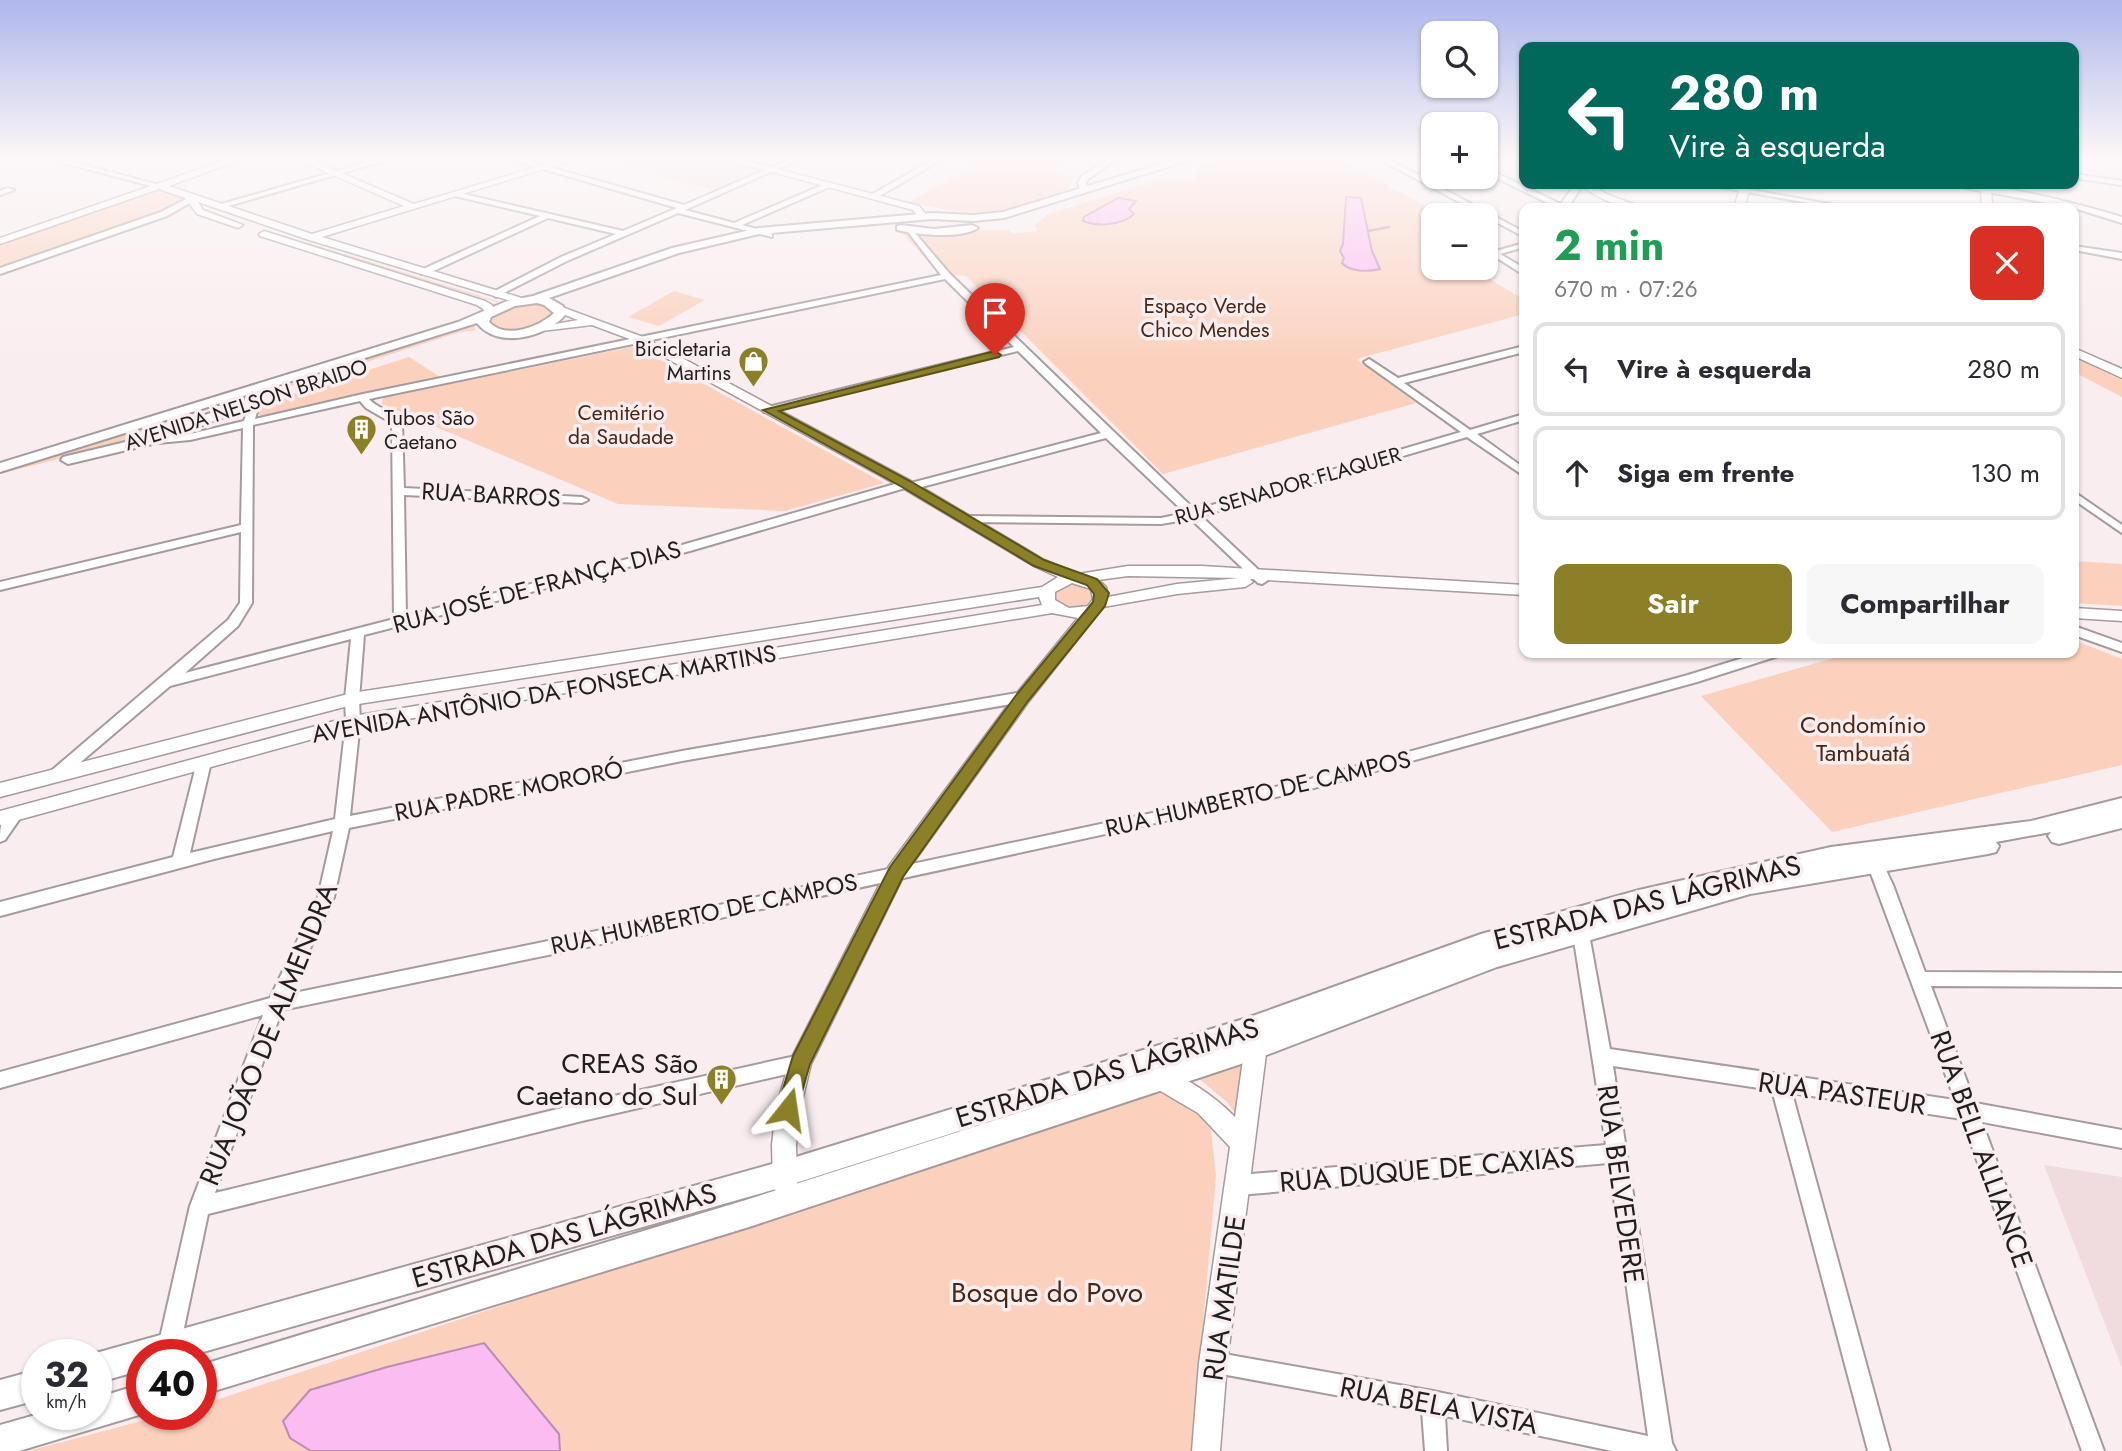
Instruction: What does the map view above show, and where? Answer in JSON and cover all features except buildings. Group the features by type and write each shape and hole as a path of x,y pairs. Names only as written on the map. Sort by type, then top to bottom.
{"main road":[{"path":"537,330 556,320 559,308 574,293 673,256 764,233 884,226"},
{"path":"921,226 934,232 977,226"},
{"path":"948,230 954,226"},
{"name":"AVENIDA NELSON BRAIDO","path":"2,476 147,423 676,250 764,233"},
{"path":"525,301 547,302 559,308"},
{"path":"485,311 483,323 492,332"},
{"name":"AVENIDA NELSON BRAIDO","path":"2,476 147,441 248,404 453,338 492,332 513,334 537,330"},
{"path":"222,400 236,400 248,404"},
{"path":"191,410 186,413 185,419 196,425"},
{"path":"147,423 161,426 165,431 163,436"},
{"name":"ESTRADA DAS LÁGRIMAS","path":"217,1376 786,1186 1258,1037 1451,973 1577,926 1872,857 2031,828 2122,806"},
{"name":"ESTRADA DAS LÁGRIMAS","path":"1872,857 2064,835 2122,820"},
{"name":"ESTRADA DAS LÁGRIMAS","path":"200,1339 786,1186 1160,1079 1258,1037"},
{"path":"0,1395 21,1389"},
{"path":"0,1441 37,1430"}],"street":[{"path":"2,238 39,226"},
{"path":"0,271 130,226"},
{"path":"240,226 485,311"},
{"path":"276,226 525,301"},
{"path":"299,247 313,238 353,226"},
{"path":"424,272 525,226"},
{"path":"592,226 622,233"},
{"path":"496,294 640,226"},
{"path":"738,226 764,233"},
{"path":"919,226 947,276 1108,434 1259,576"},
{"path":"1519,246 1493,253 1519,269"},
{"path":"2079,249 2122,257"},
{"path":"147,441 172,440 363,397 947,276"},
{"path":"559,308 639,339 908,485 1039,563 1098,587 1102,593 1097,606 1023,697 896,872 800,1063 788,1109 786,1186"},
{"path":"537,330 574,323 598,324"},
{"path":"768,410 1020,348"},
{"path":"1396,382 1519,350"},
{"path":"2079,354 2122,374"},
{"path":"1369,362 1519,469"},
{"path":"363,397 366,404 390,415 397,422 400,624"},
{"path":"57,775 233,623 246,603 248,424 252,412 248,404"},
{"name":"RUA SENADOR FLAQUER","path":"963,519 1161,521 1194,516 1519,419"},
{"name":"RUA JOSÉ DE FRANÇA DIAS","path":"166,682 400,624 686,548 908,485 1108,434"},
{"name":"RUA BARROS","path":"400,491 582,500"},
{"path":"2079,499 2122,530"},
{"path":"0,586 246,527"},
{"path":"1039,563 1049,577 1047,601 1055,609 1065,635 1056,657"},
{"path":"1049,589 1060,581 1128,571 1206,578 1259,576 1519,590"},
{"path":"1055,609 1075,614 1206,578"},
{"name":"AVENIDA ANTÔNIO DA FONSECA MARTINS","path":"0,790 352,699 1049,589"},
{"name":"AVENIDA ANTÔNIO DA FONSECA MARTINS","path":"7,816 353,722 1055,609"},
{"path":"2079,614 2121,619"},
{"path":"2079,632 2122,648"},
{"name":"RUA JOÃO DE ALMENDRA","path":"171,1339 200,1206 276,1004 326,897 342,824 353,722 352,699 358,634"},
{"name":"RUA HUMBERTO DE CAMPOS","path":"0,1080 276,1004 1303,786 1692,679 1757,658"},
{"name":"RUA PADRE MORORÓ","path":"0,909 180,861 342,824 841,727 1023,697"},
{"path":"180,861 204,762"},
{"path":"0,836 7,816"},
{"name":"RUA BELL ALLIANCE","path":"1872,857 2094,1451"},
{"name":"RUA BELVEDERE","path":"1577,926 1602,1056 1663,1451"},
{"path":"1919,979 2122,980"},
{"name":"RUA MATILDE","path":"1206,1451 1213,1363 1258,1037"},
{"name":"RUA PASTEUR","path":"1602,1056 1968,1111 2122,1139"},
{"path":"200,1206 582,1112 800,1063"},
{"path":"1160,1079 1190,1092 1208,1105 1243,1144"},
{"path":"1780,1084 1879,1451"},
{"name":"RUA DUQUE DE CAXIAS","path":"1239,1185 1615,1153"},
{"name":"RUA BELA VISTA","path":"1213,1363 1433,1402 1663,1451"},
{"path":"1433,1402 1436,1451"}],"shaded area":[{"path":"1344,226 1367,226 1372,251 1380,269 1370,271 1345,266 1340,251"},
{"path":"2044,1165 2122,1177 2122,1368"},
{"path":"484,1343 559,1434 560,1451 311,1451 290,1438 283,1421 310,1390 387,1367"}],"green space":[{"path":"48,226 126,226 0,270 0,242"},
{"name":"Espaço Verde Chico Mendes","path":"1035,226 1421,226 1421,280 1492,280 1519,297 1519,315 1356,359 1416,403 1163,474 966,276 940,274 900,231 932,237 986,230 1009,230 1012,234 1038,231"},
{"path":"306,242 497,301 499,303 310,246"},
{"path":"674,291 705,300 659,326 628,317"},
{"path":"541,304 553,309 554,313 533,328 506,331 491,323 505,308"},
{"path":"473,324 476,330 457,333 248,400 243,398"},
{"name":"Cemitério da Saudade","path":"635,346 884,483 785,511 618,504 382,404 383,398"},
{"path":"409,357 443,379 266,417 259,415 259,405"},
{"path":"2079,359 2122,380 2122,397 2079,375"},
{"path":"150,425 159,427 158,433 0,474"},
{"path":"2079,561 2122,564 2122,606 2079,603"},
{"path":"1071,583 1091,587 1095,600 1087,607 1067,609 1053,599 1054,591"},
{"name":"Condomínio Tambuatá","path":"2079,642 2122,659 2122,765 1832,832 1701,696 1834,658 2079,658"},
{"path":"1243,1062 1238,1117 1227,1102 1197,1077"},
{"name":"Bosque do Povo","path":"1161,1087 1192,1103 1211,1130 1216,1176 1192,1451 28,1451 126,1425 126,1430 217,1430 217,1400"}],"waterway":[{"path":"1368,231 1389,227"}],"place":[{"name":"Bicicletaria Martins","path":"754,388"},
{"name":"Tubos São Caetano","path":"361,457"},
{"name":"CREAS São Caetano do Sul","path":"721,1106"}],"route":[{"path":"788,1109 800,1063 896,872 1023,697 1100,603 1102,593 1092,582 1039,563 906,484 768,410 995,355"}]}
